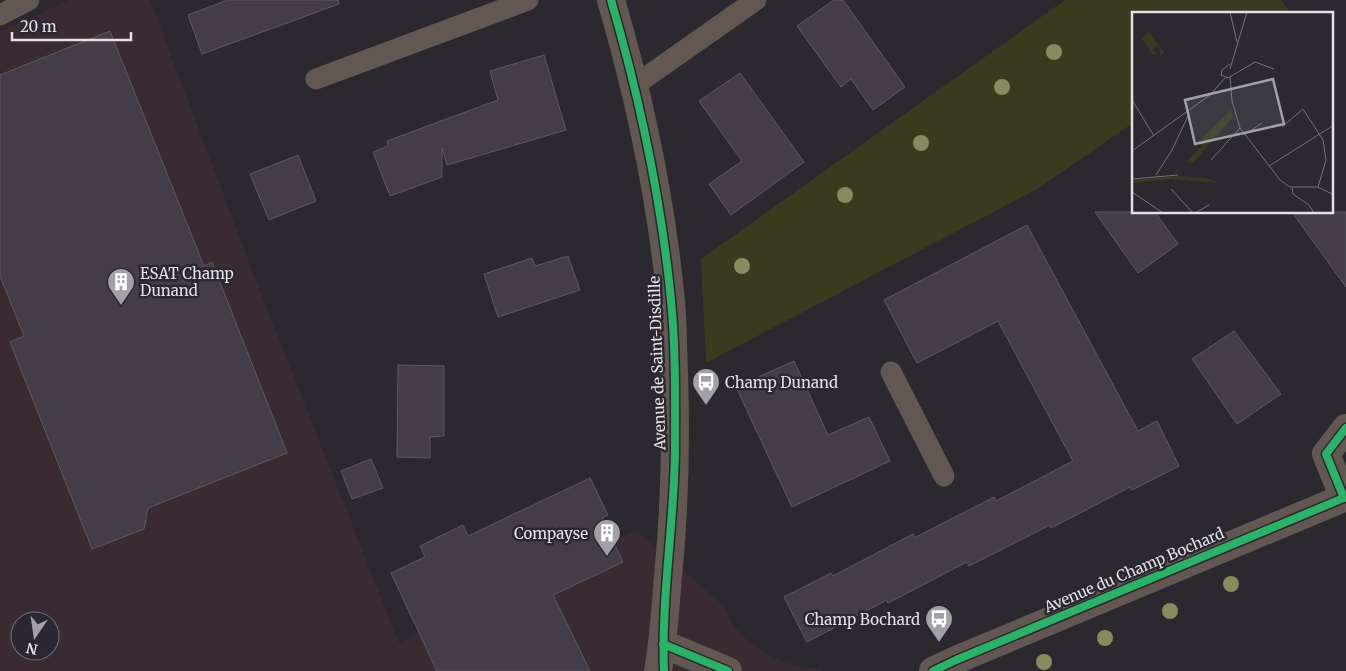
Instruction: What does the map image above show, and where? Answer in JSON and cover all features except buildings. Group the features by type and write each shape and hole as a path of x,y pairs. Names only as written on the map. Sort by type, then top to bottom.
{"street":[{"name":"Avenue de Saint-Disdille","path":"612,0 635,85 660,212 671,302 675,406 674,498 663,644 658,671"},
{"path":"1345,497 1326,454 1346,428"},
{"name":"Avenue du Champ Bochard","path":"933,671 974,652 1345,497"},
{"path":"664,671 663,644 728,671"}],"lane":[{"path":"0,15 29,0"},
{"path":"316,79 528,0"},
{"path":"635,85 756,0"},
{"path":"891,372 944,476"}],"shaded area":[{"path":"69,0 150,0 258,286 399,643 636,530 724,606 733,625 747,640 763,652 781,661 800,667 821,668 822,671 0,671 0,32"}],"green space":[{"path":"1065,0 1281,0 1290,12 1132,12 1132,124 1039,188 706,363 701,259"}],"cycle path":[{"path":"611,0 631,74 648,149 667,262 673,319 675,452 664,617 664,671"},
{"path":"1344,498 1326,454 1346,428"},
{"path":"933,671 1346,497"},
{"path":"663,644 728,671"}],"place":[{"name":"ESAT Champ Dunand","path":"121,306"},
{"name":"Champ Dunand","path":"706,406"},
{"name":"Compayse","path":"607,557"},
{"name":"Champ Bochard","path":"939,643"}]}
